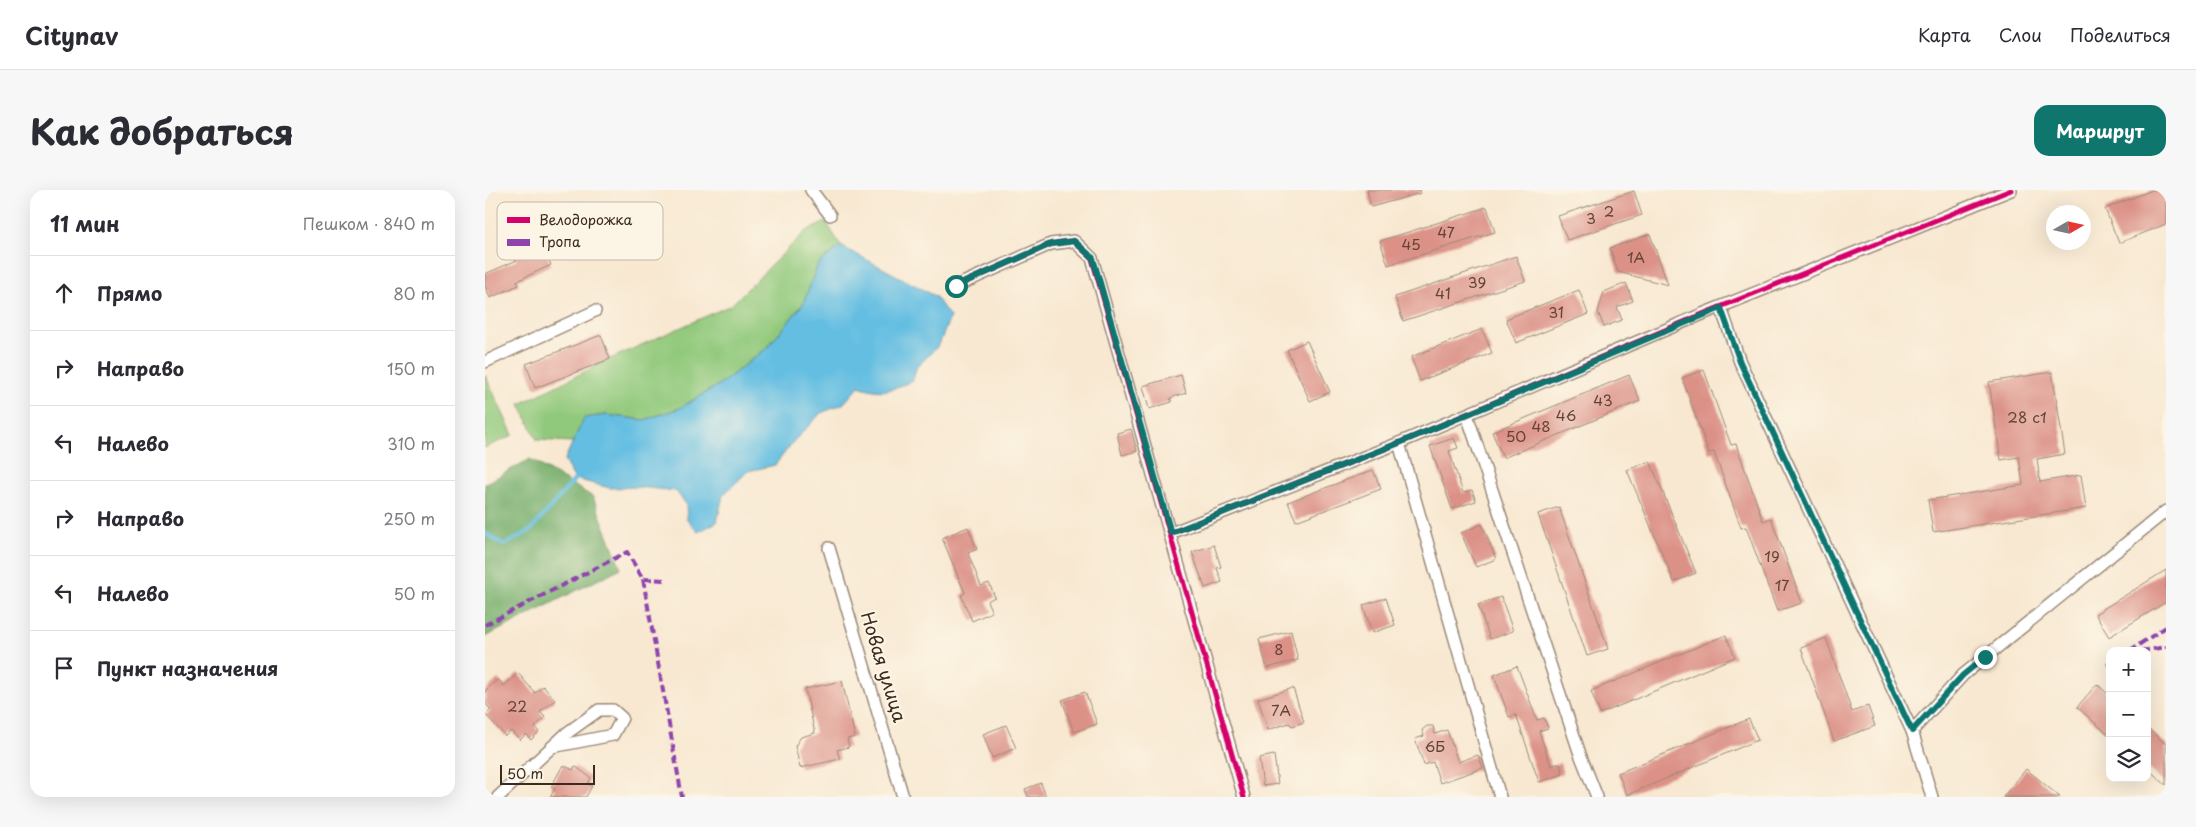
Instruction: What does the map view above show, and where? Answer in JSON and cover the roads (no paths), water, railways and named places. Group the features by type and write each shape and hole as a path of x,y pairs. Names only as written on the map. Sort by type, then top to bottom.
{"street":[{"path":"811,190 830,215"},
{"path":"1171,533 1399,443 1721,308 2011,190"},
{"path":"956,286 1051,244 1074,241 1093,258 1244,797"},
{"path":"1721,308 1740,362 1912,731 1932,797"},
{"path":"485,362 595,311"},
{"path":"1467,415 1597,797"},
{"path":"1399,443 1500,797"},
{"path":"1912,731 1963,675 2166,511"},
{"name":"Новая улица","path":"829,548 903,797"},
{"path":"499,797 551,747 599,710 613,710 622,718 613,735 551,747"}],"water":[{"path":"841,246 935,296 950,317 939,345 916,368 913,380 899,387 880,391 859,386 843,404 821,413 793,442 775,465 748,471 723,495 717,522 698,532 687,520 686,504 676,491 639,487 610,488 575,479 564,461 584,418 606,415 644,420 680,408 723,382 767,348 803,304 818,264"}],"waterway":[{"path":"485,533 504,545 530,531 575,479"}]}
